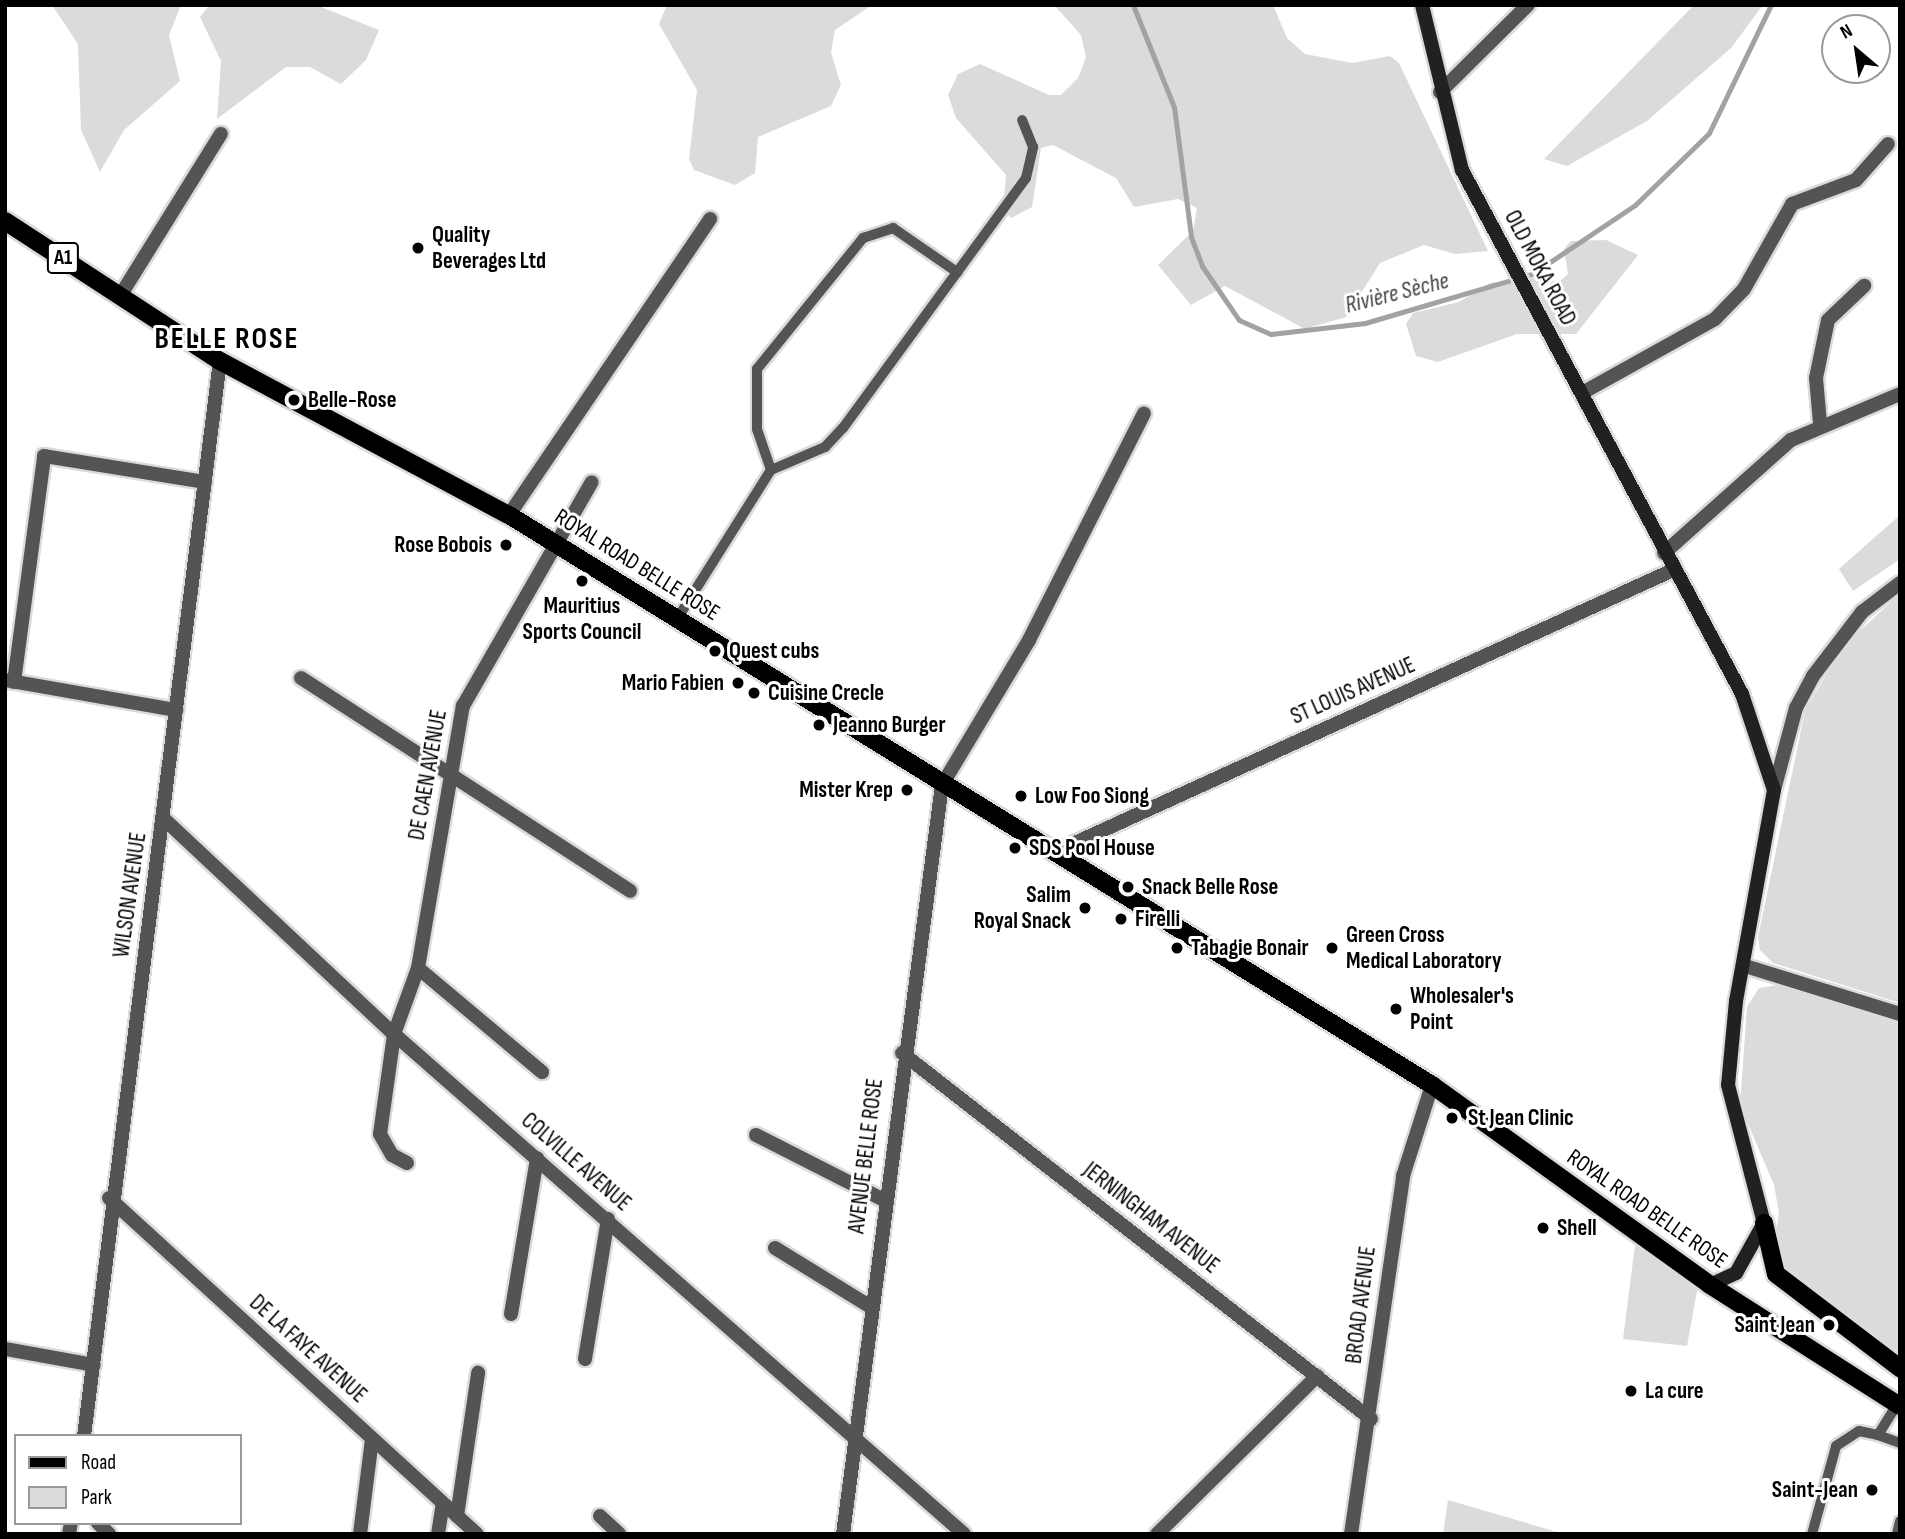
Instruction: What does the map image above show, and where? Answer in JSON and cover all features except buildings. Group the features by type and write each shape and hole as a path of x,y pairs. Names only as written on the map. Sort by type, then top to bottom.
{"main road":[{"name":"ROYAL ROAD BELLE ROSE","path":"5,221 220,361 509,514 942,785 1432,1085 1710,1285 1898,1405"},
{"path":"1764,1223 1776,1274 1900,1368"}],"street":[{"name":"OLD MOKA ROAD","path":"1422,5 1450,142 1664,553 1742,694 1774,790"},
{"path":"1440,92 1528,5"},
{"path":"120,296 221,134"},
{"path":"1582,393 1715,319 1744,289 1792,204 1856,180 1888,144"},
{"path":"509,514 710,219"},
{"path":"1820,423 1816,378 1828,320 1864,286"},
{"name":"WILSON AVENUE","path":"84,1434 94,1365 109,1198 164,819 220,361"},
{"path":"1664,553 1751,470 1820,423 1900,394"},
{"path":"942,785 1029,640 1144,413"},
{"path":"176,710 10,681 44,456 205,482"},
{"name":"DE CAEN AVENUE","path":"407,1163 392,1154 380,1134 394,1034 418,968 449,778 474,680 592,482"},
{"name":"ST LOUIS AVENUE","path":"1053,852 1673,570"},
{"path":"1710,1285 1736,1273 1764,1223 1728,1085 1774,790 1796,708 1813,676 1862,612 1900,583"},
{"path":"301,678 449,778 630,891"},
{"name":"AVENUE BELLE ROSE","path":"842,1534 902,1053 942,785"},
{"name":"COLVILLE AVENUE","path":"164,819 394,1034 855,1433 964,1534"},
{"path":"1745,966 1900,1014"},
{"path":"418,968 542,1072"},
{"name":"JERNINGHAM AVENUE","path":"902,1053 1371,1419"},
{"name":"BROAD AVENUE","path":"1351,1534 1371,1419 1403,1176 1432,1085"},
{"path":"756,1135 884,1200"},
{"path":"511,1314 537,1158"},
{"name":"DE LA FAYE AVENUE","path":"109,1198 477,1534"},
{"path":"585,1359 608,1219"},
{"path":"775,1248 871,1307"},
{"path":"5,1349 94,1365"},
{"path":"457,1516 478,1373"},
{"path":"1157,1534 1317,1377"},
{"path":"360,1534 372,1439"},
{"path":"439,1534 443,1504"},
{"path":"600,1516 619,1534"}],"lane":[{"path":"677,619 771,470 825,447 1026,178 1033,146 1022,120"},
{"path":"771,470 757,429 757,369 863,238 893,228 957,272"},
{"path":"1878,1434 1898,1405"},
{"path":"1812,1534 1836,1446 1859,1431 1878,1434 1900,1443"},
{"path":"1897,1534 1900,1521"}],"green space":[{"path":"52,5 181,5 169,35 180,81 124,130 100,172 81,130 78,44"},
{"path":"316,5 379,30 366,60 341,84 310,67 286,67 217,119 221,61 200,17 208,7"},
{"path":"667,5 872,5 835,30 831,52 841,85 831,106 758,137 755,173 735,185 694,170 689,159 697,90 659,24"},
{"path":"1054,5 1273,5 1287,38 1305,54 1352,63 1390,56 1399,63 1488,251 1455,254 1424,245 1380,263 1346,317 1305,329 1225,286 1191,305 1158,265 1193,231 1197,208 1178,199 1134,207 1116,178 1053,145 1041,148 1032,207 1011,218 1003,210 1006,175 956,118 948,95 958,74 980,64 1049,95 1061,95 1078,78 1086,57 1081,35"},
{"path":"1694,5 1763,5 1731,48 1647,121 1567,166 1544,159"},
{"path":"1606,240 1638,255 1576,334 1517,334 1438,362 1416,356 1406,324 1413,313 1459,302 1490,283 1536,277 1559,282 1568,274 1564,249 1571,241"},
{"path":"1900,515 1900,559 1853,591 1839,569"},
{"path":"1900,594 1900,1003 1773,963 1760,950 1758,937 1805,711 1843,646"},
{"path":"1778,985 1900,1024 1900,1357 1784,1273 1773,1249 1779,1213 1774,1185 1740,1105 1747,1007 1759,988"},
{"path":"1635,1245 1699,1280 1687,1346 1623,1339"},
{"path":"1448,1500 1564,1534 1443,1534"}],"waterway":[{"name":"Rivière Sèche","path":"1133,5 1174,107 1191,237 1202,266 1239,320 1271,334 1365,323 1532,274 1635,205 1709,133 1771,5"}],"place":[{"name":"Quality Beverages Ltd","path":"418,248"},
{"name":"Belle-Rose","path":"294,400"},
{"name":"Rose Bobois","path":"506,545"},
{"name":"Mauritius Sports Council","path":"582,581"},
{"name":"Quest cubs","path":"715,651"},
{"name":"Mario Fabien","path":"738,683"},
{"name":"Cuisine Crecle","path":"754,693"},
{"name":"Jeanno Burger","path":"819,725"},
{"name":"Mister Krep","path":"907,790"},
{"name":"Low Foo Siong","path":"1021,796"},
{"name":"SDS Pool House","path":"1015,848"},
{"name":"Snack Belle Rose","path":"1128,887"},
{"name":"Salim Royal Snack","path":"1085,908"},
{"name":"Firelli","path":"1121,919"},
{"name":"Tabagie Bonair","path":"1177,948"},
{"name":"Green Cross Medical Laboratory","path":"1332,948"},
{"name":"Wholesaler's Point","path":"1396,1009"},
{"name":"St Jean Clinic","path":"1452,1118"},
{"name":"Shell","path":"1543,1228"},
{"name":"Saint Jean","path":"1829,1325"},
{"name":"La cure","path":"1631,1391"},
{"name":"Saint-Jean","path":"1872,1490"}],"district":[{"name":"BELLE ROSE","path":"227,339"}]}
